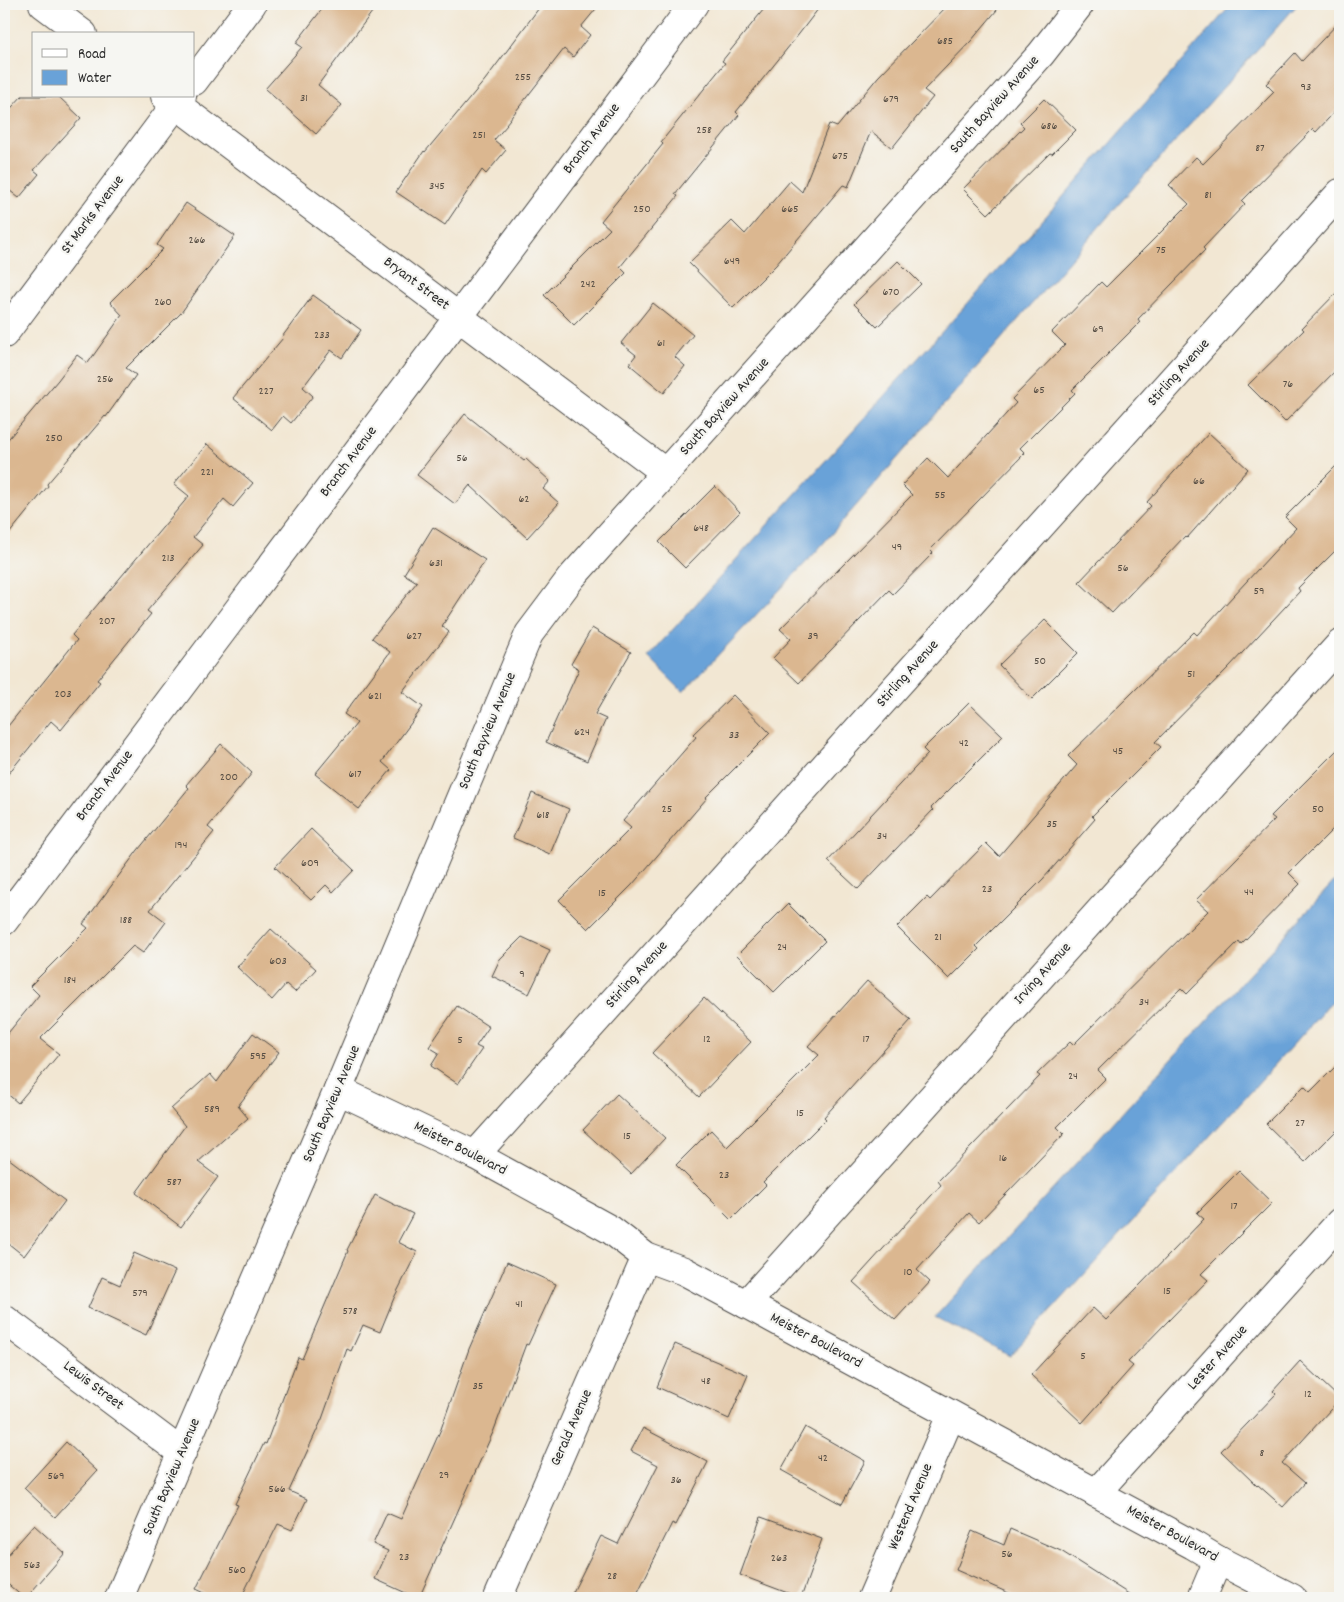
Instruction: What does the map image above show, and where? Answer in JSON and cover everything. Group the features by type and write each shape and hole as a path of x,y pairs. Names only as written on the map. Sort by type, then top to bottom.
{"street":[{"path":"43,4 80,32"},
{"path":"195,80 252,4"},
{"name":"Branch Avenue","path":"4,922 694,4"},
{"name":"South Bayview Avenue","path":"119,1598 338,1090 529,634 571,578 1041,54 1080,4"},
{"name":"Bryant Street","path":"174,99 666,473"},
{"name":"St Marks Avenue","path":"4,334 174,99"},
{"name":"Stirling Avenue","path":"475,1155 1340,193"},
{"name":"Irving Avenue","path":"746,1304 1340,644"},
{"name":"Meister Boulevard","path":"338,1090 475,1155 611,1230 646,1257 684,1271 1194,1545 1218,1560 1292,1598"},
{"name":"Lester Avenue","path":"1096,1493 1340,1222"},
{"name":"Gerald Avenue","path":"498,1598 646,1257"},
{"name":"Lewis Street","path":"4,1319 182,1453"},
{"name":"Westend Avenue","path":"872,1598 951,1415"},
{"path":"1202,1598 1218,1560"}],"water":[{"path":"1232,4 1298,4 1119,204 814,554 683,692 648,657 1033,231"},
{"path":"1340,875 1340,993 1010,1356 935,1317"}],"building":[{"path":"326,4 378,4 318,85 342,105 316,134 265,89 302,47 296,43"},
{"path":"542,4 600,4 581,27 590,35 573,57 564,49 506,124 494,140 506,150 486,174 482,170 445,225 396,192 424,151 485,80"},
{"path":"768,4 822,4 736,112 739,115 675,194 678,196 620,267 626,273 574,325 544,295 610,229 601,221 663,144 661,142 725,63 722,61"},
{"path":"949,4 1002,4 971,41 924,90 933,97 892,148 871,131 848,187 843,185 776,265 733,308 689,263 732,221 745,234 790,181 802,192 829,124 837,127 878,77"},
{"path":"1340,21 1340,106 1316,132 1313,129 1242,201 1245,204 1203,248 1205,250 1138,319 1140,322 1072,390 1075,393 1020,448 1025,453 930,550 933,553 893,594 889,590 799,683 773,658 791,639 780,629 912,495 902,485 928,458 948,478 1016,403 1012,399 1065,345 1052,332 1101,282 1106,287 1189,204 1169,185 1196,157 1203,164 1274,92 1266,84 1295,53 1302,61"},
{"path":"22,96 32,96 32,98 60,98 81,118 34,170 39,174 19,198 4,186 4,116"},
{"path":"1044,99 1076,130 988,214 963,189 1024,127 1020,123"},
{"path":"186,203 235,236 181,313 126,368 136,375 106,417 47,484 48,486 4,540 4,444 77,355 88,363 122,315 110,302 163,249 157,245"},
{"path":"898,261 921,284 877,327 854,304"},
{"path":"1340,289 1340,366 1285,422 1248,385 1304,330 1302,328"},
{"path":"313,295 361,330 342,358 331,350 303,387 313,396 291,423 283,416 272,430 233,398 283,338"},
{"path":"653,303 693,335 675,357 685,366 664,393 629,364 636,355 621,343"},
{"path":"465,414 524,461 526,459 550,481 543,489 559,503 527,538 470,485 455,504 417,475"},
{"path":"1209,433 1248,469 1187,538 1185,536 1112,613 1079,582 1151,506 1147,502"},
{"path":"207,444 253,483 233,507 224,499 193,537 203,545 147,611 151,614 97,680 100,682 61,730 51,721 4,779 4,731 77,640 72,635 189,496 174,484"},
{"path":"1340,462 1340,546 1298,588 1300,591 1229,667 1155,742 1161,747 1092,816 1095,819 1043,879 976,946 979,949 949,979 897,927 927,897 930,900 986,843 999,856 1077,765 1068,756 1194,632 1197,635 1296,528 1285,517"},
{"path":"715,486 740,512 685,568 659,542"},
{"path":"433,527 485,560 442,626 449,632 402,692 423,707 382,762 391,770 359,809 315,774 357,723 344,714 390,652 372,638 417,582 404,574"},
{"path":"1045,620 1078,653 1032,699 999,665"},
{"path":"592,628 631,652 595,714 606,719 587,761 546,742 579,669 571,664"},
{"path":"733,695 770,733 706,797 632,885 588,929 559,900 631,828 623,821 696,737 693,734"},
{"path":"969,703 1003,736 931,808 933,810 858,889 828,861 928,754 923,749"},
{"path":"221,744 252,773 208,827 214,832 150,910 166,922 143,953 133,946 40,1039 59,1054 18,1103 4,1091 4,1038 39,995 30,986 88,928 83,924 138,850 189,788 186,785"},
{"path":"1340,747 1340,822 1289,873 1300,884 1241,944 1239,941 1187,994 1181,988 1098,1070 1106,1078 1057,1127 1064,1134 979,1222 969,1213 917,1270 930,1282 895,1320 853,1282 941,1185 938,1181 1040,1076 1037,1074 1070,1042 1073,1045 1208,911 1196,900 1275,819 1271,816"},
{"path":"532,793 569,809 550,854 513,838"},
{"path":"311,829 354,870 333,892 326,885 311,900 275,867"},
{"path":"788,904 825,941 774,992 737,955"},
{"path":"271,929 316,969 295,992 286,984 272,1000 237,967"},
{"path":"522,937 550,950 529,994 492,976 500,959"},
{"path":"867,981 911,1020 824,1117 826,1119 763,1182 766,1185 731,1220 676,1165 711,1130 727,1147 819,1055 808,1046"},
{"path":"704,998 751,1042 699,1097 652,1053"},
{"path":"457,1006 489,1027 476,1046 482,1049 458,1084 431,1066 439,1053 429,1047"},
{"path":"253,1033 279,1052 238,1106 248,1118 198,1162 218,1177 181,1227 136,1193 185,1126 171,1109 210,1074 217,1082"},
{"path":"1340,1062 1340,1127 1305,1162 1266,1124 1304,1086 1310,1092"},
{"path":"617,1094 665,1138 631,1174 583,1130"},
{"path":"4,1155 65,1201 24,1256 4,1240"},
{"path":"1239,1171 1272,1203 1201,1274 1208,1280 1128,1362 1133,1366 1082,1423 1031,1375 1093,1308 1106,1320 1204,1219 1197,1213"},
{"path":"375,1195 413,1214 398,1242 417,1252 394,1298 380,1332 363,1325 351,1351 347,1349 322,1419 289,1491 307,1499 292,1530 278,1524 241,1598 216,1598 196,1589 238,1505 235,1504 264,1443 266,1444 298,1357 302,1359 347,1250"},
{"path":"134,1253 175,1271 146,1335 88,1308 102,1277 120,1285"},
{"path":"507,1262 556,1284 528,1345 526,1344 494,1430 419,1598 417,1598 375,1579 388,1551 373,1544 387,1513 401,1519 441,1429 469,1349"},
{"path":"675,1344 748,1375 729,1419 657,1387"},
{"path":"1300,1361 1340,1399 1282,1463 1305,1483 1283,1507 1257,1486 1221,1451 1276,1394 1273,1391"},
{"path":"805,1427 865,1461 842,1504 781,1470"},
{"path":"643,1428 708,1462 676,1525 672,1523 635,1598 570,1598 601,1536 618,1544 658,1465 631,1451"},
{"path":"66,1442 97,1471 55,1517 24,1488"},
{"path":"761,1517 822,1539 801,1598 740,1575"},
{"path":"34,1525 65,1553 24,1598 4,1581 4,1559"},
{"path":"1010,1529 1061,1551 1135,1598 1020,1598 956,1570 972,1531 1004,1545"}]}
